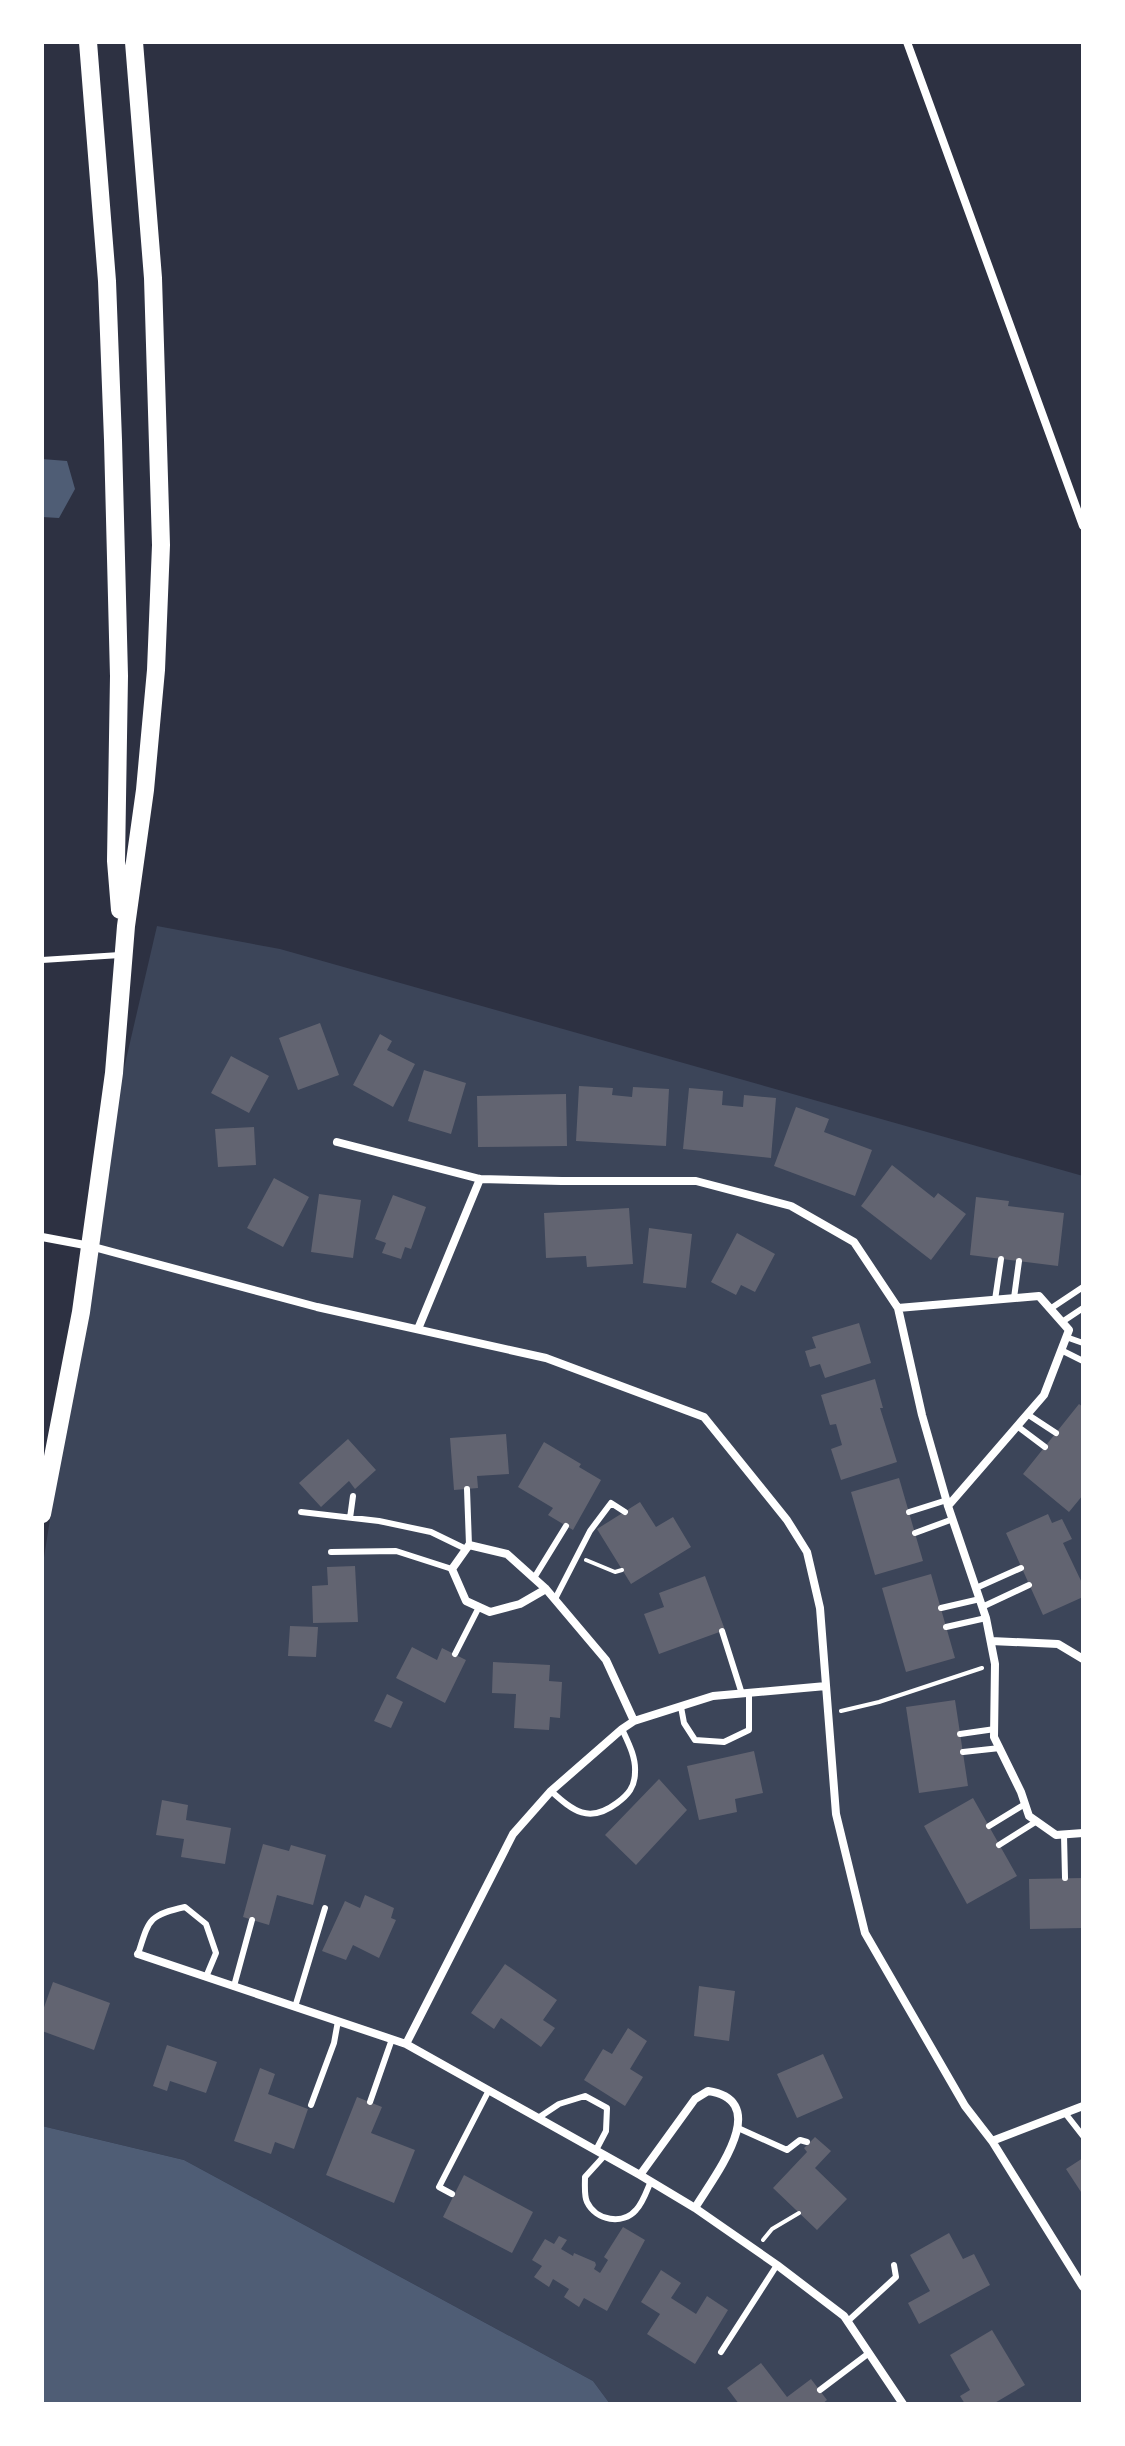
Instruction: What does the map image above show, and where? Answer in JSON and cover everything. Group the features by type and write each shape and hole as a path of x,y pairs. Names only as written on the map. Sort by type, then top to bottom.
{"main road":[{"path":"88,42 107,281 118,648 116,861 124,954"},
{"path":"42,1514 81,1312 114,1073 156,670 161,545 153,278 134,42"}],"street":[{"path":"907,42 1083,526"},
{"path":"337,1142 480,1179 696,1181 791,1206 854,1242 898,1308 922,1415 986,1618 995,1664 994,1737 1029,1816 1056,1835 1083,1833"},
{"path":"418,1329 480,1179"},
{"path":"42,1237 90,1246 317,1307 546,1358 704,1417 787,1520 807,1552 820,1608 836,1814 865,1933 965,2106 992,2141 1083,2287"},
{"path":"898,1308 1039,1296 1069,1330 1044,1395 948,1503"},
{"path":"546,1589 520,1604 490,1612 466,1601 452,1569 467,1547 507,1554 546,1589 606,1660 634,1721"},
{"path":"991,1641 1058,1644 1083,1659"},
{"path":"406,2044 513,1834 551,1791 622,1729 634,1721 713,1696 826,1686"},
{"path":"138,1954 406,2044 651,2181 756,2250 848,2321 903,2404"},
{"path":"640,2175 695,2099 708,2091 728,2098 735,2107 739,2122 736,2139 695,2208"},
{"path":"992,2141 1082,2108"}],"lane":[{"path":"42,960 124,954"},
{"path":"995,1300 1001,1259"},
{"path":"1014,1298 1019,1261"},
{"path":"1050,1309 1083,1287"},
{"path":"1062,1322 1083,1308"},
{"path":"1066,1337 1083,1343"},
{"path":"1061,1350 1083,1361"},
{"path":"1027,1414 1056,1433"},
{"path":"1017,1426 1045,1447"},
{"path":"301,1512 431,1532 467,1547 467,1489"},
{"path":"350,1518 353,1496"},
{"path":"555,1599 590,1531 611,1503 625,1512"},
{"path":"909,1512 948,1503"},
{"path":"915,1533 953,1519"},
{"path":"534,1578 566,1526"},
{"path":"331,1552 396,1551 452,1569"},
{"path":"976,1588 1021,1568"},
{"path":"941,1608 981,1603 1029,1585"},
{"path":"455,1654 479,1607"},
{"path":"946,1627 986,1618"},
{"path":"681,1707 684,1723 695,1740 724,1742 749,1730 745,1694 722,1631"},
{"path":"551,1791 569,1807 594,1815 606,1811 630,1793 635,1772 622,1729"},
{"path":"960,1734 995,1729"},
{"path":"963,1752 1000,1748"},
{"path":"989,1826 1025,1804"},
{"path":"999,1845 1037,1821"},
{"path":"1064,1835 1065,1878"},
{"path":"138,1954 146,1928 160,1912 185,1907 206,1924 216,1953 206,1977"},
{"path":"295,2007 325,1908"},
{"path":"234,1986 252,1920"},
{"path":"311,2105 334,2043 338,2021"},
{"path":"370,2102 392,2039"},
{"path":"452,2194 439,2187 489,2090"},
{"path":"538,2118 559,2104 585,2096 607,2108 606,2131 600,2153 585,2177 586,2200 604,2218 628,2217 639,2208 651,2181"},
{"path":"1065,2113 1083,2136"},
{"path":"738,2128 787,2150 800,2140 807,2142"},
{"path":"721,2352 777,2265"},
{"path":"848,2321 896,2277 894,2265"},
{"path":"820,2390 869,2353"}],"path":[{"path":"577,1556 615,1572 622,1570"},
{"path":"828,1714 879,1702 995,1664"},
{"path":"756,2250 765,2234 799,2213"}],"shaded area":[{"path":"42,459 67,461 75,489 59,518 42,517"},
{"path":"157,926 280,949 1083,1176 1083,2404 610,2404 593,2381 184,2160 42,2126 42,1570 115,1107"},
{"path":"42,2126 184,2160 593,2381 610,2404 42,2404"}],"building":[{"path":"320,1023 339,1075 298,1090 279,1038"},
{"path":"380,1034 392,1041 387,1050 415,1064 393,1107 353,1085"},
{"path":"231,1056 269,1076 249,1113 211,1093"},
{"path":"424,1070 466,1083 451,1134 408,1121"},
{"path":"579,1086 613,1088 612,1095 632,1097 633,1087 669,1089 666,1146 576,1141"},
{"path":"689,1088 723,1091 722,1105 743,1107 744,1095 776,1098 771,1158 683,1149"},
{"path":"566,1094 567,1146 478,1147 477,1096"},
{"path":"796,1107 829,1119 824,1132 872,1150 855,1196 774,1166"},
{"path":"254,1127 256,1165 218,1167 215,1129"},
{"path":"892,1165 934,1198 938,1193 966,1214 931,1260 861,1206"},
{"path":"274,1178 309,1197 283,1247 247,1228"},
{"path":"319,1194 361,1200 353,1258 311,1252"},
{"path":"393,1195 426,1207 411,1249 405,1247 401,1259 382,1253 386,1243 375,1239"},
{"path":"976,1197 1009,1201 1008,1206 1064,1213 1058,1266 970,1255"},
{"path":"629,1208 633,1264 587,1267 586,1256 546,1258 544,1213"},
{"path":"649,1228 692,1234 686,1288 643,1283"},
{"path":"737,1233 775,1254 755,1292 741,1285 736,1295 711,1282"},
{"path":"859,1323 871,1363 825,1378 820,1364 810,1367 805,1351 816,1348 812,1337"},
{"path":"875,1379 883,1408 880,1408 897,1462 841,1480 831,1449 842,1445 836,1424 830,1425 821,1395"},
{"path":"1079,1404 1083,1407 1083,1495 1069,1512 1023,1474"},
{"path":"506,1434 509,1474 477,1476 478,1488 454,1490 450,1438"},
{"path":"348,1439 376,1470 355,1489 349,1481 321,1507 299,1483"},
{"path":"544,1442 601,1480 573,1530 548,1515 553,1508 518,1487"},
{"path":"899,1478 923,1561 875,1575 851,1492"},
{"path":"640,1502 656,1527 673,1517 691,1547 631,1584 597,1529"},
{"path":"1048,1514 1052,1523 1062,1519 1072,1539 1063,1543 1083,1585 1083,1597 1043,1615 1006,1533"},
{"path":"355,1566 358,1622 313,1623 312,1586 328,1585 327,1567"},
{"path":"931,1574 955,1658 906,1672 882,1588"},
{"path":"705,1576 725,1630 659,1654 644,1614 664,1607 659,1593"},
{"path":"290,1626 318,1627 316,1657 288,1656"},
{"path":"412,1647 437,1660 442,1648 466,1660 445,1703 396,1678"},
{"path":"493,1662 550,1665 549,1681 562,1682 560,1718 550,1717 549,1730 514,1728 516,1694 492,1693"},
{"path":"387,1694 403,1702 391,1728 374,1721"},
{"path":"955,1700 968,1786 919,1793 906,1707"},
{"path":"754,1751 763,1793 735,1799 737,1812 699,1820 687,1766"},
{"path":"659,1779 687,1810 636,1865 605,1835"},
{"path":"973,1798 1017,1876 967,1904 924,1826"},
{"path":"162,1800 188,1805 186,1820 231,1828 225,1864 181,1857 184,1839 156,1835"},
{"path":"263,1844 289,1851 291,1845 326,1855 313,1905 277,1895 269,1925 243,1917"},
{"path":"1083,1878 1083,1928 1030,1929 1029,1879"},
{"path":"365,1895 394,1908 391,1918 396,1920 379,1958 353,1945 346,1960 322,1951 345,1901 360,1908"},
{"path":"505,1964 557,2000 543,2020 555,2028 541,2047 501,2018 494,2029 471,2013"},
{"path":"53,1982 110,2003 94,2050 42,2031 42,2013"},
{"path":"699,1986 735,1991 729,2041 694,2036"},
{"path":"628,2028 647,2041 630,2069 643,2077 625,2106 584,2080 603,2049 612,2054"},
{"path":"167,2045 217,2062 206,2093 170,2081 167,2091 153,2086"},
{"path":"823,2054 843,2098 797,2118 777,2074"},
{"path":"260,2068 275,2074 268,2094 308,2109 294,2149 275,2142 271,2154 234,2141"},
{"path":"357,2097 382,2107 371,2133 415,2150 394,2203 326,2175"},
{"path":"815,2137 831,2151 815,2168 847,2199 817,2230 773,2188 807,2152 804,2148"},
{"path":"1083,2158 1083,2195 1066,2169"},
{"path":"464,2175 533,2212 512,2253 443,2217"},
{"path":"623,2227 645,2240 607,2311 584,2298 579,2307 564,2297 569,2289 553,2279 549,2287 534,2277 542,2266 532,2260 545,2239 554,2244 559,2236 567,2240 561,2249 595,2262 594,2269 600,2273 608,2260 604,2257"},
{"path":"949,2233 963,2259 974,2254 990,2285 919,2324 908,2303 930,2291 910,2255"},
{"path":"661,2270 681,2283 671,2298 696,2314 707,2296 728,2310 695,2364 647,2334 660,2314 641,2302"},
{"path":"992,2330 1025,2385 993,2404 965,2404 960,2396 970,2390 950,2355"},
{"path":"761,2363 787,2397 811,2379 827,2400 822,2404 739,2404 727,2388"}]}
